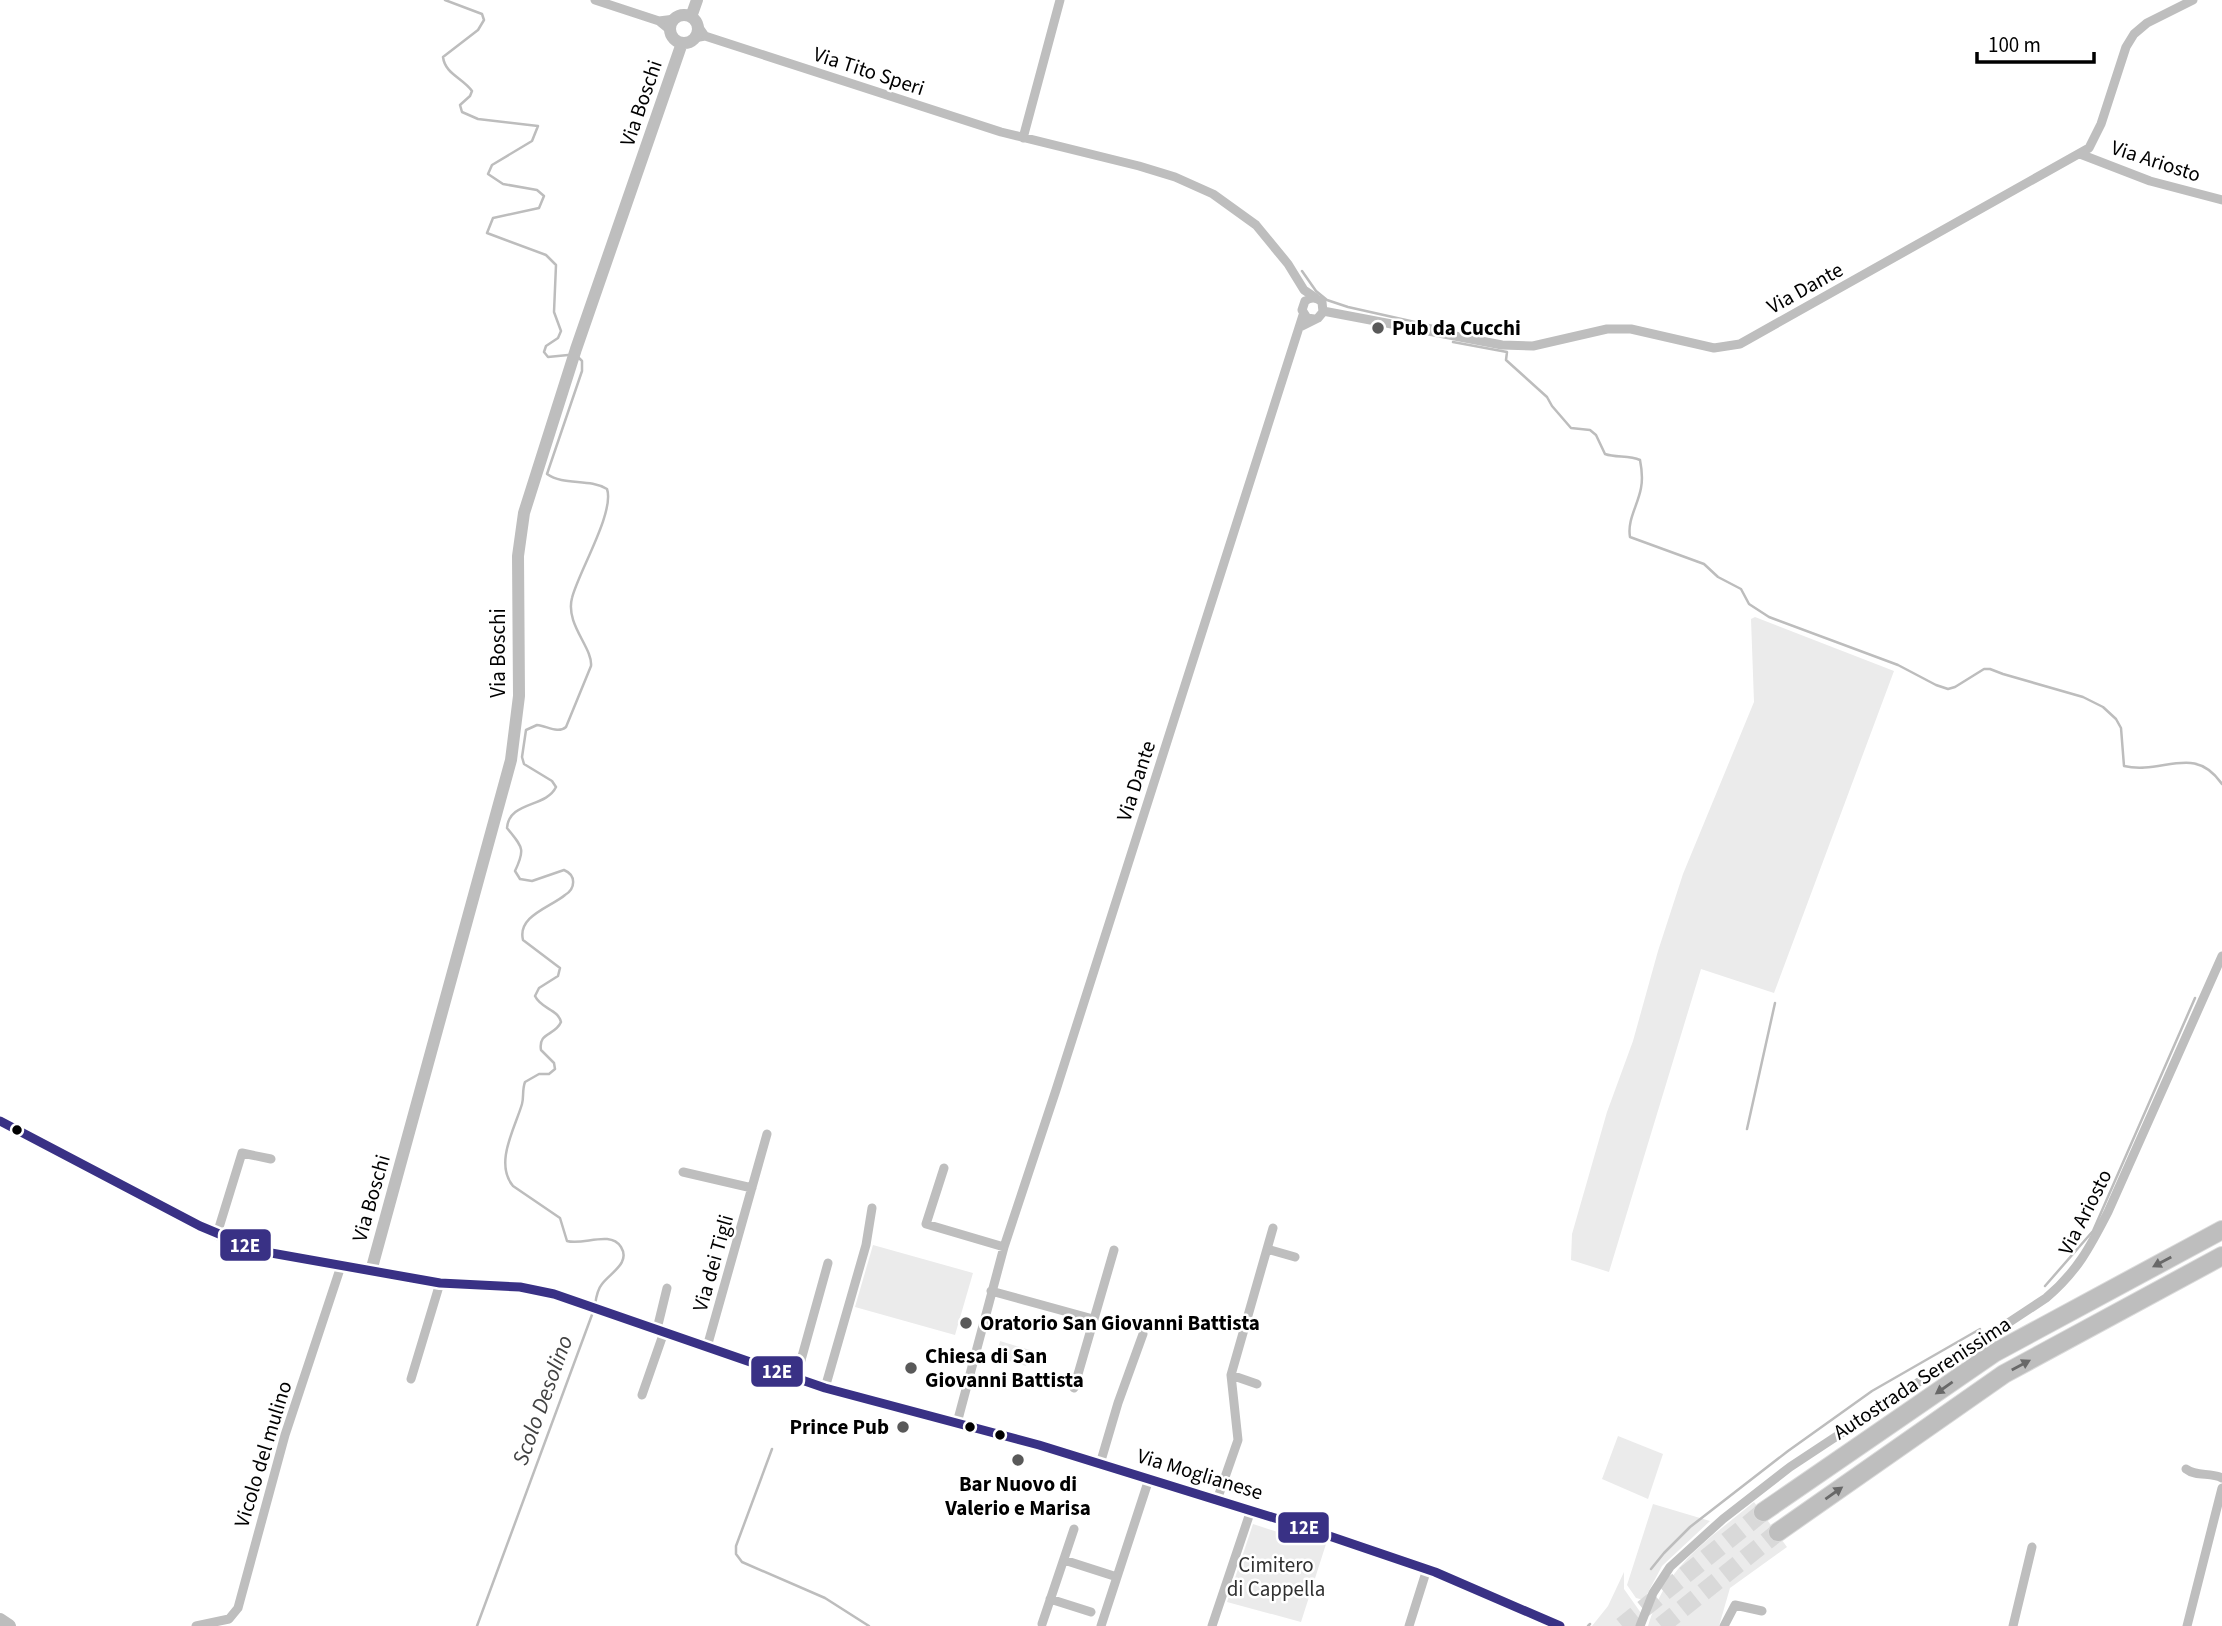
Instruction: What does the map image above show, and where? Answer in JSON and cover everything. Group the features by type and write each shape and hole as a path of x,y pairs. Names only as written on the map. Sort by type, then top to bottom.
{"highway":[{"name":"Autostrada Serenissima","path":"1763,1512 1994,1353 2222,1230"},
{"name":"Autostrada Serenissima","path":"1778,1532 2004,1374 2222,1256"}],"main road":[{"name":"Via Moglianese","path":"0,1121 217,1234 260,1251 440,1283 528,1288 587,1305 825,1388 957,1423 1251,1510 1427,1569 1560,1626"}],"street":[{"path":"595,0 673,24 682,15 694,32"},
{"name":"Via Boschi","path":"371,1271 511,760 519,696 518,556 524,513 576,349 694,32 697,0"},
{"path":"1023,138 1060,0"},
{"name":"Via Dante","path":"1323,311 1502,345 1533,346 1607,329 1630,329 1714,348 1741,344 2089,148 2101,124 2126,47 2134,34 2147,23 2193,0"},
{"name":"Via Boschi","path":"673,24 677,41 694,32"},
{"name":"Via Tito Speri","path":"694,32 1023,138 1175,177 1213,194 1256,225 1288,264 1304,290 1316,298"},
{"name":"Via Ariosto","path":"2080,154 2150,181 2222,200"},
{"path":"1304,290 1303,310 1307,318 1314,320"},
{"path":"1300,327 1321,316 1323,311 1321,302 1316,298 1307,299 1303,310"},
{"name":"Via Dante","path":"957,1423 1004,1247 1300,327 1303,310"},
{"name":"Via Ariosto","path":"1640,1626 1653,1593 1670,1567 1723,1519 1790,1467 2046,1298 2076,1269 2108,1212 2222,956"},
{"name":"Via dei Tigli","path":"707,1347 767,1134"},
{"path":"217,1234 242,1153 271,1159"},
{"path":"944,1168 926,1224 1004,1247"},
{"name":"Via dei Tigli","path":"683,1172 752,1188"},
{"path":"825,1388 866,1245 872,1208"},
{"path":"1217,1500 1238,1440 1231,1375 1273,1228"},
{"path":"1267,1249 1294,1257"},
{"path":"1074,1388 1114,1250"},
{"path":"796,1378 828,1263"},
{"name":"Vicolo del mulino","path":"196,1626 229,1619 238,1608 285,1435 341,1266"},
{"path":"411,1379 440,1283"},
{"path":"642,1395 660,1330 667,1288"},
{"path":"991,1291 1093,1320"},
{"path":"1100,1464 1143,1334"},
{"path":"1231,1375 1257,1384"},
{"path":"2186,1469 2222,1478"},
{"path":"1101,1626 1149,1479"},
{"path":"2187,1626 2222,1488"},
{"path":"1212,1626 1251,1510"},
{"path":"1042,1624 1074,1529"},
{"path":"2013,1626 2032,1547"},
{"path":"1064,1560 1117,1577"},
{"path":"1409,1626 1427,1569"},
{"path":"1050,1599 1091,1612"},
{"path":"1724,1626 1735,1605 1762,1611"}],"green space":[{"path":"1755,617 1894,671 1774,993 1701,969 1609,1272 1571,1260 1572,1234 1607,1112 1633,1041 1683,874 1754,702 1751,619"},
{"path":"873,1245 973,1273 955,1335 855,1307"},
{"path":"1000,1341 1030,1350 1026,1366 996,1357"},
{"path":"1618,1436 1663,1454 1648,1499 1602,1479"},
{"path":"1754,1502 1787,1547 1730,1588 1719,1626 1648,1626 1656,1604 1677,1570 1705,1542"},
{"path":"1653,1504 1710,1521 1662,1566 1644,1600 1636,1598 1627,1585"},
{"name":"Cimitero di Cappella","path":"1253,1524 1326,1544 1301,1622 1227,1602"},
{"path":"1624,1572 1624,1589 1641,1613 1636,1626 1592,1626 1608,1606"}],"waterway":[{"name":"Scolo Desolino","path":"445,0 482,14 484,20 478,30 443,57 447,68 472,91 460,105 462,112 478,119 538,126 532,141 492,165 488,174 503,184 537,190 544,196 539,208 493,218 487,233 546,255 556,265 554,312 561,331 558,338 546,346 544,352 548,357 568,355"},
{"path":"1302,271 1316,291 1327,300 1455,331"},
{"path":"1453,342 1507,352 1506,360 1547,397 1571,428 1590,430 1596,435 1605,454 1640,460 1642,484 1630,525 1630,537 1704,564 1718,577 1741,589 1749,604 1769,617 1898,665 1948,689 1984,669 1990,669 2083,697 2103,707 2116,719 2121,728 2124,766 2138,768 2177,763 2200,765 2222,784"},
{"name":"Scolo Desolino","path":"578,357 582,361 582,371 547,474 561,480 607,489 606,512 576,587 571,608 591,666 566,727 556,730 537,725 526,730 522,757 524,764 552,781 556,787 551,794 514,813 507,828 521,848 515,871 520,879 532,881 564,870 572,878 569,892 530,918 523,932 523,940 560,968 558,976 539,988 535,996 541,1004 557,1014 561,1022 544,1037 541,1044 541,1050 554,1063 555,1069 549,1074 539,1074 525,1082 522,1104 508,1145 505,1167 513,1186 560,1218 567,1241 603,1239 616,1242 621,1247 621,1263 600,1286 595,1305"},
{"path":"2045,1286 2093,1231 2195,998"},
{"path":"1747,1129 1775,1003"},
{"name":"Scolo Desolino","path":"477,1626 593,1312"},
{"path":"1651,1569 1690,1527 1788,1451 1872,1391 1980,1329"},
{"path":"772,1449 736,1546 736,1554 742,1562 825,1598 869,1626"},
{"path":"0,1620 9,1626"}],"tunnel":[{"path":"1622,1626 1763,1512"},
{"path":"1661,1626 1778,1532"}],"transit line":[{"name":"12E","path":"0,1121 200,1226 260,1251 440,1283 520,1287 554,1294 825,1388 1039,1445 1294,1524 1435,1572 1560,1626"}],"place":[{"name":"Pub da Cucchi","path":"1378,328"},
{"name":"Oratorio San Giovanni Battista","path":"966,1323"},
{"name":"Chiesa di San Giovanni Battista","path":"911,1368"},
{"name":"Prince Pub","path":"903,1427"},
{"name":"Bar Nuovo di Valerio e Marisa","path":"1018,1460"}]}
